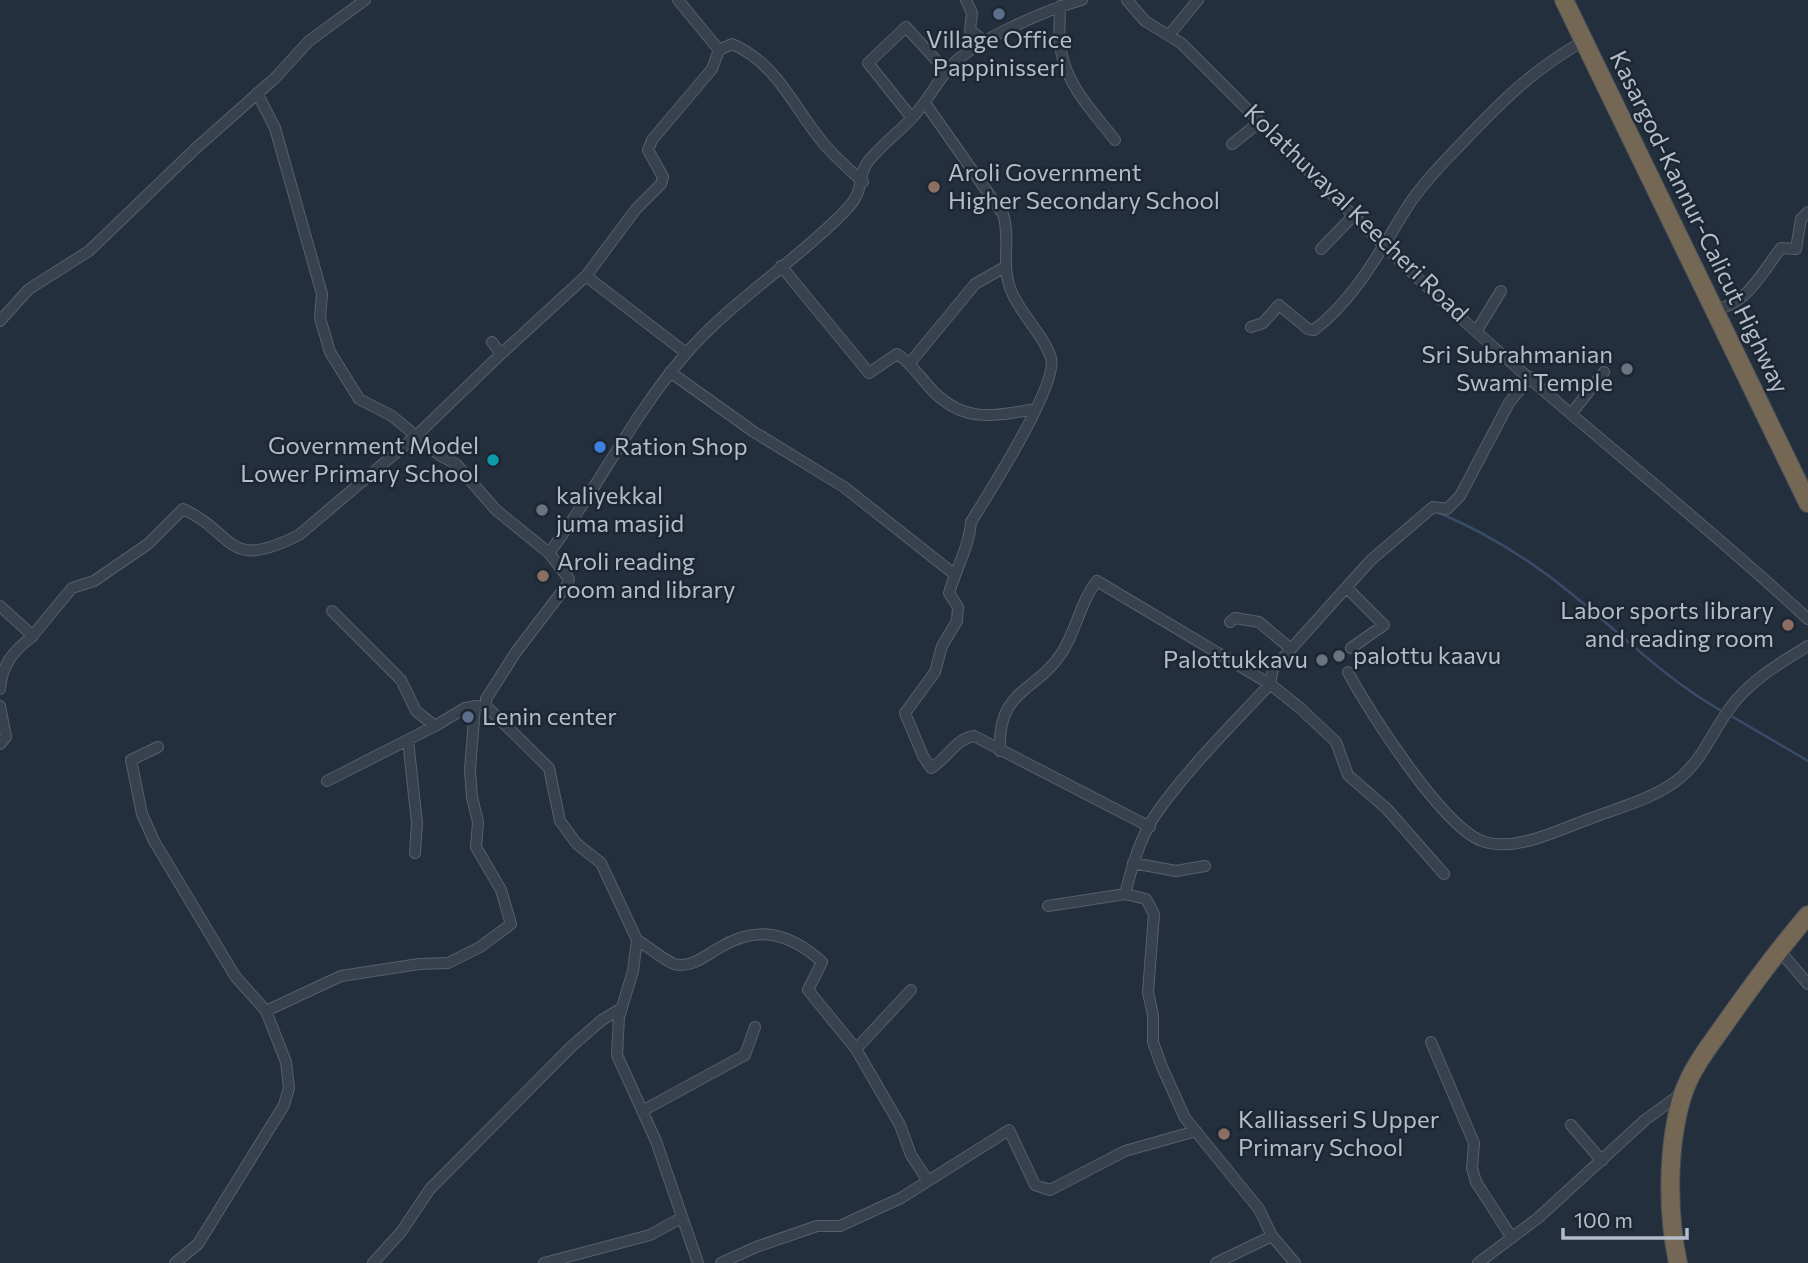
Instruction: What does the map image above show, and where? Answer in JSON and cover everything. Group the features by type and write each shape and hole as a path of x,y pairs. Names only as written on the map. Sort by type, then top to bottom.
{"highway":[{"name":"Kasargod-Kannur-Calicut Highway","path":"1564,0 1808,503"},
{"path":"1678,1263 1672,1198 1674,1148 1684,1091 1695,1068 1778,949 1808,915"}],"street":[{"path":"0,321 29,289 89,251 309,41 365,0"},
{"path":"678,0 719,50"},
{"path":"966,0 972,13 970,30 986,43"},
{"path":"549,553 670,372 752,288 846,210 859,194 868,163 912,118 947,72 964,55 986,43 1060,6 1082,0"},
{"name":"Kolathuvayal Keecheri Road","path":"1127,0 1145,21 1181,43 1385,246 1477,330 1571,414 1725,542 1808,619"},
{"path":"1169,35 1198,0"},
{"path":"1060,6 1060,49 1065,66 1077,92 1115,141"},
{"path":"912,118 869,63 906,27 947,72"},
{"path":"1251,327 1263,323 1279,305 1308,329 1314,330 1355,287 1385,246 1410,204 1513,89 1552,59 1584,41"},
{"path":"0,689 1,673 14,650 33,635 72,588 94,581 148,544 183,509 195,515 233,548 253,551 277,546 299,535 416,436 586,276 636,209 661,184 663,177 648,150 652,140 712,69 719,50 732,44 772,71 821,141 863,182"},
{"path":"257,93 275,128 322,294 320,318 330,352 359,399 392,416 456,464 496,510 549,553 569,579 480,706 470,770 472,797 478,822 476,847 501,890 510,924 480,947 448,963 341,976 266,1012"},
{"path":"925,103 1003,214 1008,228 1005,267 1010,288 1026,320 1051,359 1036,409 971,522 969,542 959,557 949,593 958,607 957,621 942,646 935,672 905,713 923,757 932,768 945,759 964,737 974,736 1150,827"},
{"path":"1232,144 1260,122"},
{"path":"1715,309 1733,304 1758,280 1780,248 1796,249 1801,219 1808,212"},
{"path":"1321,249 1354,215"},
{"path":"781,266 869,373 897,354 937,396 979,417 997,417 1036,409"},
{"path":"909,364 975,284 1005,267"},
{"path":"586,276 686,354"},
{"path":"1477,330 1501,291"},
{"path":"492,342 501,354"},
{"path":"670,372 754,432 852,492 954,574"},
{"path":"1571,414 1604,372"},
{"path":"1125,894 1133,863 1150,827 1182,780 1270,684 1273,669 1371,560 1428,511 1433,508 1447,509 1460,496 1503,412 1530,377"},
{"path":"1000,751 1000,739 1010,704 1061,653 1097,581 1270,684 1336,742 1348,775 1387,809 1444,874"},
{"path":"1347,588 1384,625 1351,648"},
{"path":"0,606 33,635"},
{"path":"332,611 401,680 416,711 435,726"},
{"path":"1230,622 1235,618 1259,622 1291,649"},
{"path":"1348,672 1392,746 1447,811 1481,841 1504,843 1530,840 1623,807 1679,779 1711,741 1731,706 1760,678 1808,646"},
{"path":"0,706 6,737 0,744"},
{"path":"327,781 465,708 480,706 549,768 560,821 577,844 601,863 637,940 633,971 621,1008 617,1055 656,1141 698,1263"},
{"path":"408,740 417,823 415,853"},
{"path":"158,747 131,760 142,814 154,841 235,976 266,1012 286,1062 289,1088 284,1105 198,1244 175,1263"},
{"path":"1133,863 1176,871 1205,866"},
{"path":"1048,906 1125,894 1146,899 1154,914 1148,992 1153,1015 1153,1042 1181,1108 1196,1131 1259,1209 1272,1236 1295,1263"},
{"path":"637,940 676,964 699,961 720,947 749,934 764,933 803,944 822,962 808,990 856,1049 900,1125 911,1155 928,1181"},
{"path":"1778,949 1808,985"},
{"path":"856,1049 911,990"},
{"path":"373,1263 401,1232 430,1189 572,1045 621,1008"},
{"path":"642,1111 745,1055 755,1027"},
{"path":"1431,1042 1474,1143 1472,1168 1476,1182 1512,1238"},
{"path":"1478,1263 1512,1238 1602,1161 1645,1120 1684,1091"},
{"path":"1571,1125 1602,1161"},
{"path":"721,1263 817,1226 840,1226 901,1198 1009,1130 1035,1185 1051,1190 1125,1151 1196,1131"},
{"path":"550,1262 650,1235 681,1218"},
{"path":"1216,1263 1272,1236"}],"waterway":[{"path":"1437,512 1491,538 1542,571 1662,670 1720,710"},
{"path":"1733,717 1808,761"}],"place":[{"name":"Village Office Pappinisseri","path":"999,14"},
{"name":"Aroli Government Higher Secondary School","path":"934,187"},
{"name":"Sri Subrahmanian Swami Temple","path":"1627,369"},
{"name":"Ration Shop","path":"600,447"},
{"name":"Government Model Lower Primary School","path":"493,460"},
{"name":"kaliyekkal juma masjid","path":"542,510"},
{"name":"Aroli reading room and library","path":"543,576"},
{"name":"Labor sports library and reading room","path":"1788,625"},
{"name":"palottu kaavu","path":"1339,656"},
{"name":"Palottukkavu","path":"1322,660"},
{"name":"Lenin center","path":"468,717"},
{"name":"Kalliasseri S Upper Primary School","path":"1224,1134"}]}
